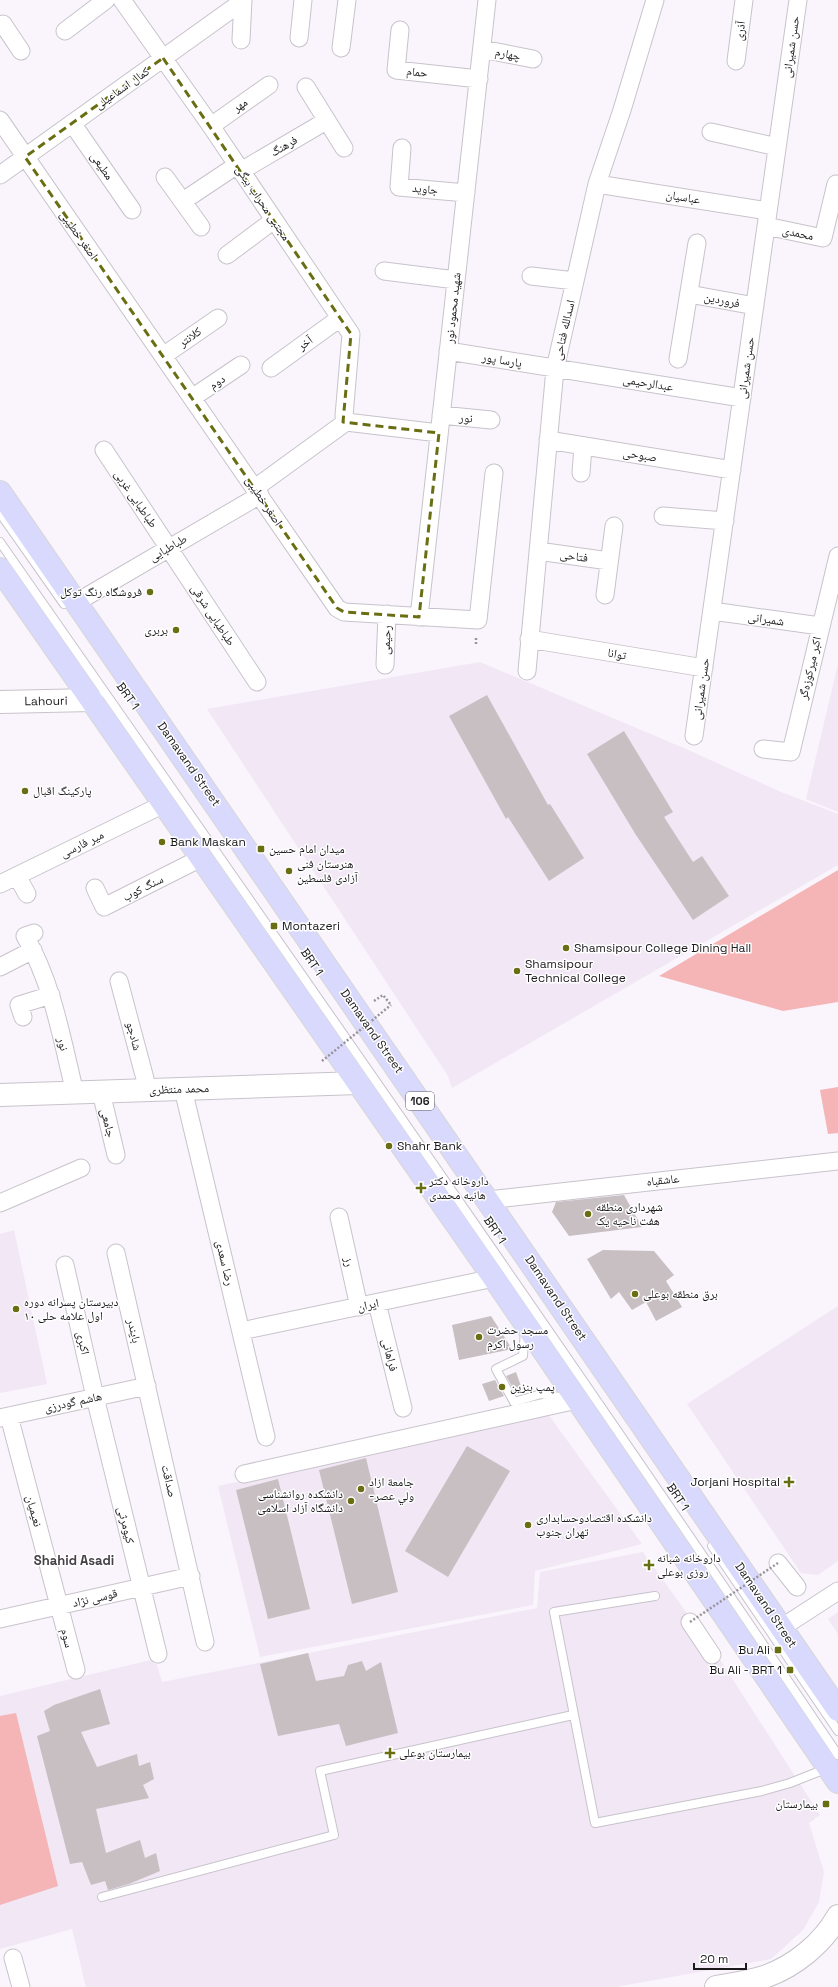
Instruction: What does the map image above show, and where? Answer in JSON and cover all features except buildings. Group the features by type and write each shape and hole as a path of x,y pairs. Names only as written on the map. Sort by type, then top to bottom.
{"main road":[{"name":"Damavand Street","path":"0,492 72,606 488,1200 838,1710"},
{"path":"0,569 835,1768"},
{"name":"Lahouri","path":"0,702 92,700"},
{"name":"محمد منتظری","path":"0,1095 358,1084"},
{"path":"716,1987 763,1978 784,1969 820,1940 838,1916"}],"street":[{"path":"65,31 106,0"},
{"path":"241,40 243,0"},
{"name":"کمال اسماعیلی","path":"0,175 243,0"},
{"path":"299,38 303,0"},
{"path":"341,48 348,0"},
{"name":"شهید محمود نور","path":"419,617 488,0"},
{"name":"اسدالله فتاحی","path":"527,671 555,369 597,184 622,110 655,0"},
{"name":"آذری","path":"736,61 744,0"},
{"name":"حسن شمیرانی","path":"694,736 798,0"},
{"name":"مجتبی محراب بیگی","path":"126,2 351,334 344,416 346,422"},
{"path":"0,27 3,24 21,51"},
{"name":"حمام","path":"400,30 396,70 479,79"},
{"name":"چهارم","path":"482,49 533,59"},
{"name":"مهر","path":"210,126 269,85"},
{"path":"306,87 344,148"},
{"name":"اصغر خطیبی","path":"0,120 24,157 338,608 344,612 478,620 494,473"},
{"name":"فرهنگ","path":"239,168 326,121"},
{"name":"مطیعی","path":"72,123 132,210"},
{"path":"711,132 777,147"},
{"name":"جاوید","path":"402,148 399,187 466,193"},
{"path":"183,201 239,168"},
{"path":"164,177 201,227"},
{"name":"عباسیان","path":"597,184 767,219"},
{"name":"محمدی","path":"767,219 823,238 836,184"},
{"path":"227,255 274,220"},
{"path":"678,359 697,243"},
{"path":"384,270 456,280"},
{"path":"531,276 574,281"},
{"name":"فروردین","path":"689,294 755,306"},
{"name":"کلانتر","path":"163,356 218,318"},
{"name":"آخر","path":"271,368 340,318"},
{"name":"پارسا پور","path":"448,351 555,369"},
{"name":"دوم","path":"192,398 241,365"},
{"name":"عبدالرحیمی","path":"555,369 742,398"},
{"name":"نور","path":"441,415 490,420"},
{"path":"346,422 439,433"},
{"name":"طباطبایی","path":"72,606 169,548 258,492 346,422"},
{"name":"صبوحی","path":"548,440 732,470"},
{"path":"581,473 583,446"},
{"name":"طباطبایی غربی","path":"104,450 169,548"},
{"path":"663,516 725,521"},
{"path":"605,595 614,526"},
{"name":"طباطبایی شرقی","path":"169,548 257,682"},
{"name":"فتاحی","path":"538,551 609,561"},
{"name":"اکبر میرکوزه‌گر","path":"764,750 791,752 838,556"},
{"name":"شمیرانی","path":"712,611 820,626"},
{"name":"رحیمی","path":"385,665 387,614"},
{"name":"توانا","path":"529,639 704,668"},
{"name":"میر فارسی","path":"0,884 164,804"},
{"name":"سنگ کوب","path":"95,888 104,907 202,858"},
{"path":"17,876 27,894"},
{"name":"نور","path":"34,933 25,936 36,956 51,995 75,1093"},
{"path":"0,968 36,956"},
{"name":"شادجو","path":"119,981 148,1090"},
{"path":"23,1017 19,1005 51,995"},
{"name":"رضا سعدی","path":"183,1089 266,1437"},
{"name":"جامعی","path":"100,1092 116,1155"},
{"name":"عاشقباه","path":"488,1200 838,1160"},
{"path":"0,1203 81,1168"},
{"name":"رز","path":"339,1217 359,1306"},
{"name":"بایندر","path":"116,1253 147,1386"},
{"name":"اکبری","path":"65,1265 95,1397"},
{"name":"ایران","path":"241,1331 494,1278"},
{"name":"فراهانی","path":"377,1303 403,1408"},
{"name":"هاشم گودرزی","path":"4,1417 147,1386"},
{"name":"صداقت","path":"147,1386 206,1642"},
{"name":"کیومرثی","path":"95,1397 158,1654"},
{"path":"244,1474 578,1400"},
{"name":"نعیمیان","path":"4,1417 59,1606"},
{"path":"778,1563 797,1587"},
{"name":"قوسی نژاد","path":"0,1619 190,1576"},
{"path":"781,1628 838,1591"},
{"name":"سوم","path":"59,1606 76,1670"},
{"path":"690,1622 712,1655"},
{"path":"13,1958 19,1986"}],"lane":[{"path":"0,513 72,606"},
{"name":"BRT 1","path":"0,542 328,1012 735,1602 835,1768"},
{"path":"212,815 234,848"},
{"path":"525,1324 523,1356 496,1369 514,1402 541,1394 578,1400"},
{"path":"707,1538 838,1731"},
{"path":"655,1596 554,1612 595,1823 762,1791 835,1768"},
{"path":"102,1897 334,1835 320,1772 573,1715"}],"path":[{"path":"322,1061 390,1005 383,994"},
{"path":"690,1622 778,1563"}],"highlighted area":[{"path":"163,58 351,334 343,422 439,433 419,617 344,612 337,608 25,157"}],"shaded area":[{"name":"Shamsipour Technical College","path":"480,662 686,749 781,792 838,814 838,865 452,1088 448,1076 207,709"},
{"path":"838,664 838,812 806,799"},
{"path":"838,870 838,1002 783,1011 659,976"},
{"path":"838,1087 838,1133 828,1134 820,1090"},
{"name":"دبیرستان پسرانه دوره اول علامه حلی ۱۰","path":"14,1230 47,1384 0,1393 0,1234"},
{"name":"Jorjani Hospital","path":"838,1306 838,1561 818,1575 801,1573 687,1404"},
{"path":"548,1414 642,1544 535,1571 533,1605 260,1657 218,1486"},
{"name":"بیمارستان بوعلی","path":"643,1552 721,1661 820,1815 809,1823 824,1872 819,1902 803,1930 771,1959 616,1987 86,1987 72,1929 0,1949 0,1696 155,1659 162,1682 537,1608 540,1572"},
{"path":"838,1612 838,1634 828,1619"},
{"path":"16,1713 58,1886 0,1905 0,1716"}],"place":[{"name":"فروشگاه رنگ توکل","path":"150,592"},
{"name":"بربری","path":"176,630"},
{"name":"پارکینگ اقبال","path":"25,791"},
{"name":"Bank Maskan","path":"162,842"},
{"name":"میدان امام حسین","path":"261,849"},
{"name":"هنرستان فنی آزادی فلسطین","path":"289,871"},
{"name":"Montazeri","path":"274,926"},
{"name":"Shamsipour College Dining Hall","path":"566,948"},
{"name":"Shamsipour Technical College","path":"517,971"},
{"name":"Shahr Bank","path":"389,1146"},
{"name":"داروخانه دکتر هانیه محمدی","path":"421,1188"},
{"name":"شهرداری منطقه هفت ناحیه یک","path":"588,1214"},
{"name":"برق منطقه بوعلی","path":"635,1294"},
{"name":"دبیرستان پسرانه دوره اول علامه حلی ۱۰","path":"16,1309"},
{"name":"مسجد حضرت رسول اکرم","path":"479,1337"},
{"name":"پمپ بنزین","path":"502,1387"},
{"name":"Jorjani Hospital","path":"789,1482"},
{"name":"جامعة ازاد -ولي عصر","path":"361,1489"},
{"name":"دانشکده روانشناسی دانشگاه آزاد اسلامی","path":"351,1501"},
{"name":"دانشکده اقتصادوحسابداری تهران جنوب","path":"528,1525"},
{"name":"داروخانه شبانه روزی بوعلی","path":"649,1565"},
{"name":"Bu Ali","path":"778,1650"},
{"name":"Bu Ali - BRT 1","path":"790,1670"},
{"name":"بیمارستان بوعلی","path":"390,1753"},
{"name":"بیمارستان","path":"826,1804"}],"district":[{"name":"Shahid Asadi","path":"74,1560"}]}
